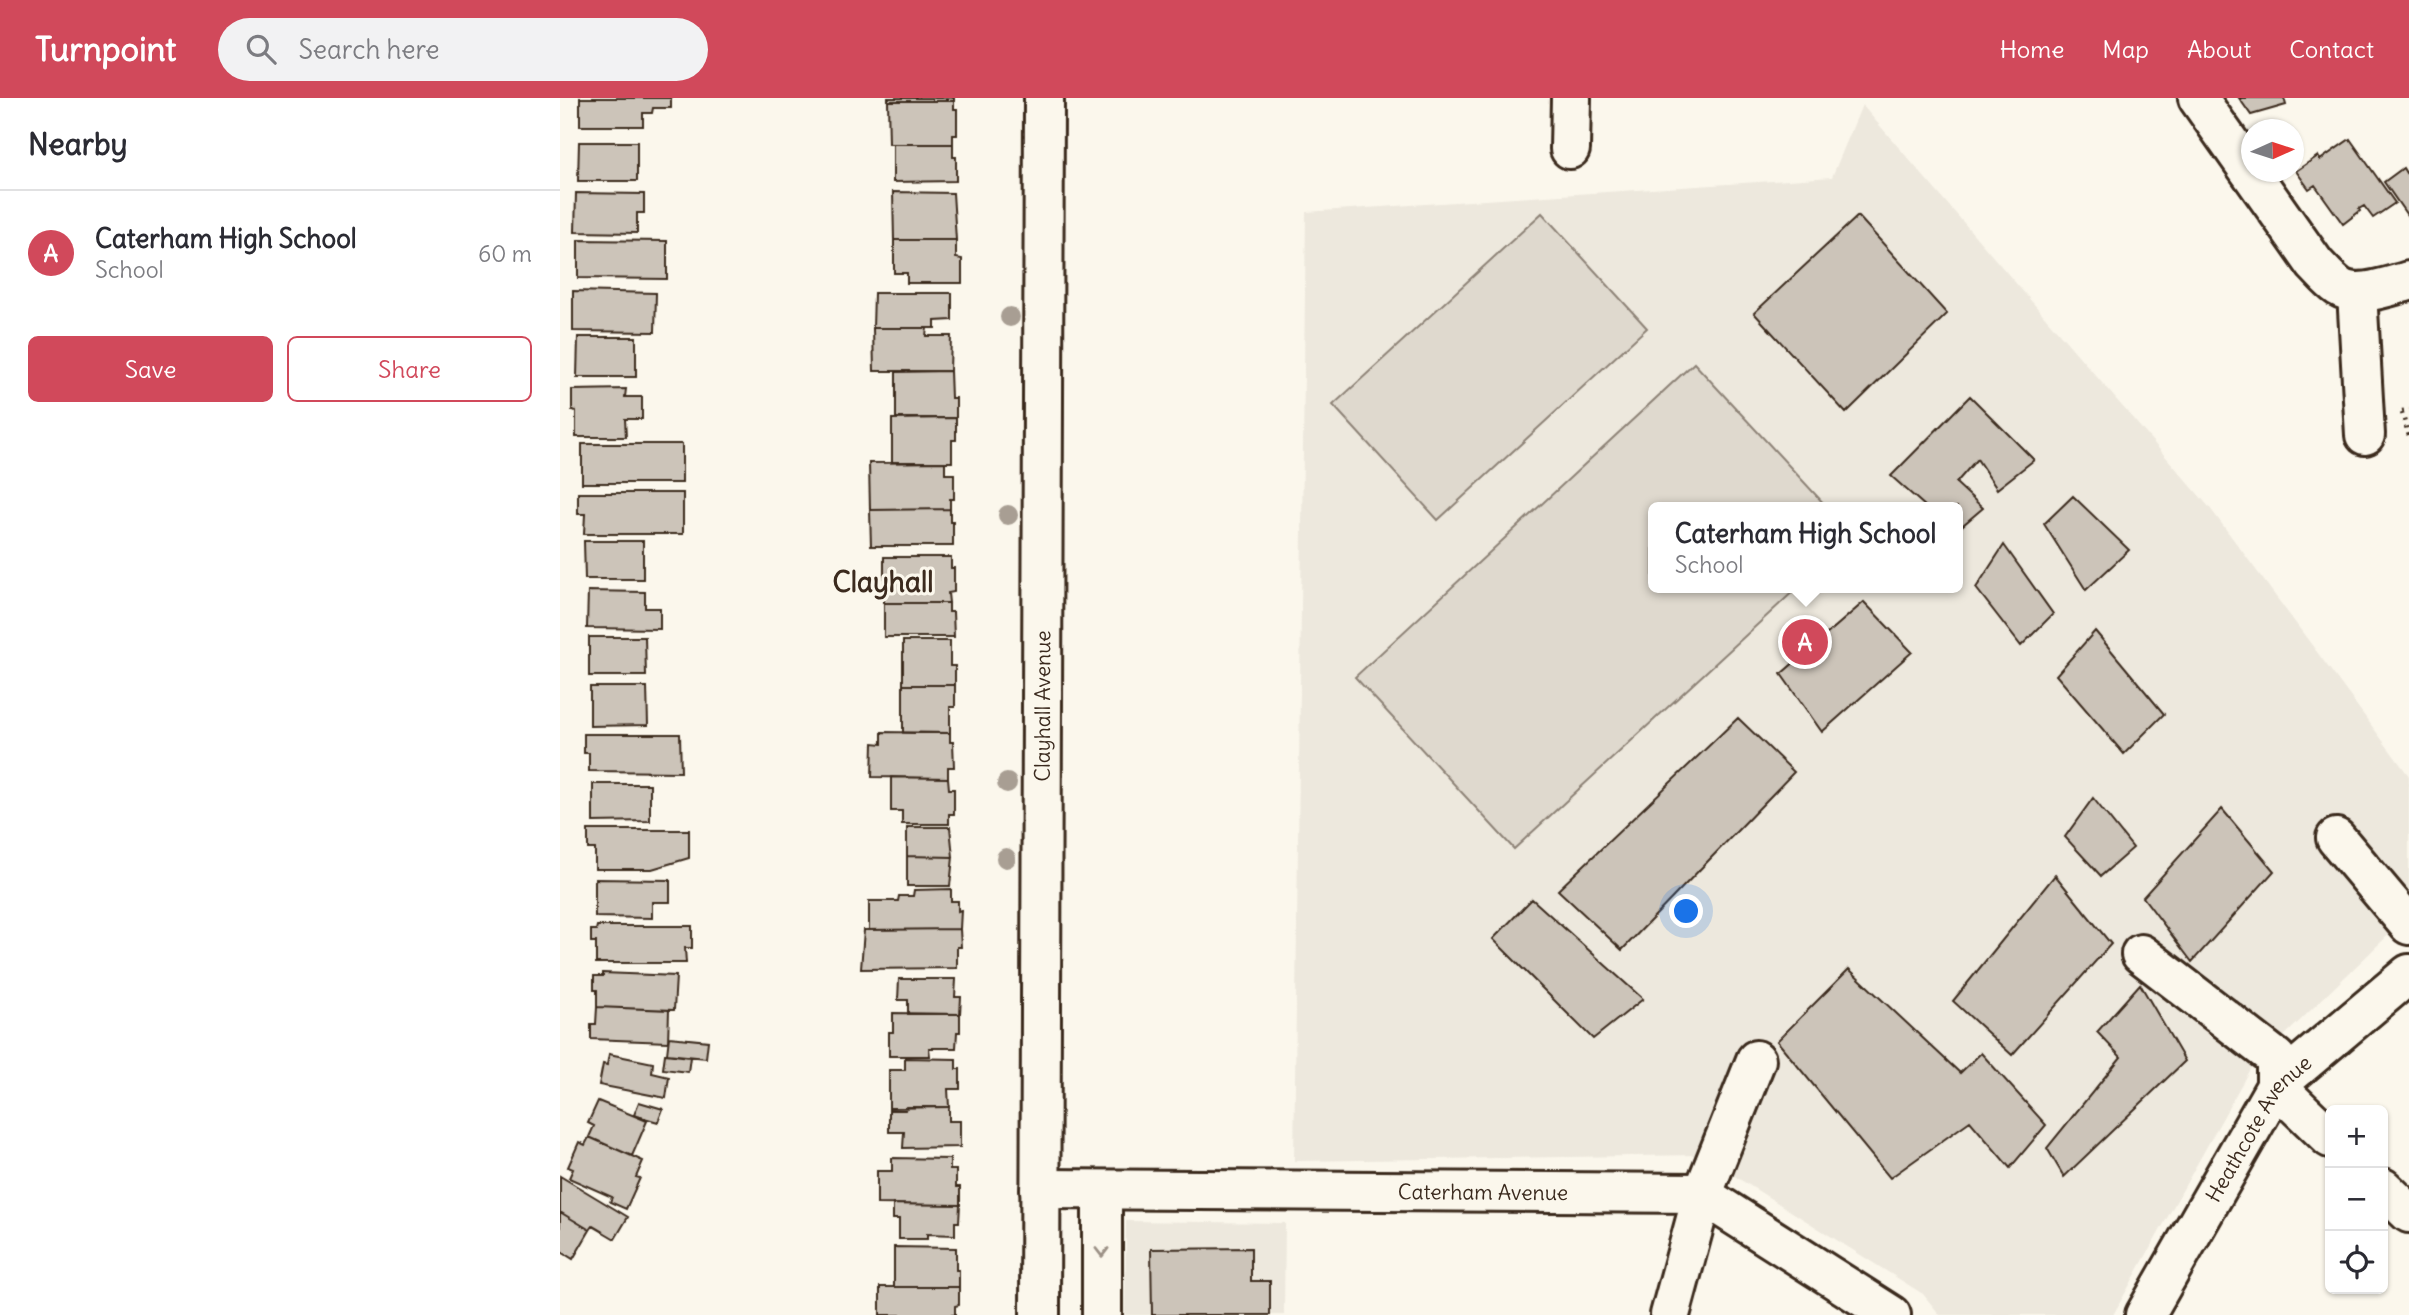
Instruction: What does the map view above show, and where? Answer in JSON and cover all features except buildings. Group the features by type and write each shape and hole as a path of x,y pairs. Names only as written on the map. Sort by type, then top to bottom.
{"street":[{"name":"Clayhall Avenue","path":"1040,1315 1044,98"},
{"path":"1570,149 1571,98"},
{"path":"2198,98 2315,264 2349,290 2409,281"},
{"path":"2349,290 2365,435"},
{"path":"2336,838 2409,925"},
{"path":"2141,954 2276,1058 2276,1086 2325,1133"},
{"name":"Heathcote Avenue","path":"2145,1315 2276,1086 2409,974"},
{"path":"1670,1315 1703,1194 1756,1060"},
{"name":"Caterham Avenue","path":"1040,1189 1703,1194"},
{"path":"1102,1190 1102,1315"},
{"path":"2388,1193 2409,1213"},
{"path":"1703,1194 1891,1315"}],"path":[{"path":"2402,411 2409,410"}],"shaded area":[{"path":"1862,105 2210,508 2409,776 2409,915 2250,1069 2113,1315 1940,1315 1923,1294 1701,1155 1294,1161 1306,212 1832,177"},
{"path":"1542,213 1647,328 1438,520 1333,405"},
{"path":"1694,363 1822,502 1648,502 1648,593 1792,593 1514,849 1355,677"},
{"path":"1126,1221 1285,1223 1284,1315 1125,1315"}],"place":[{"name":"Caterham High School","path":"1805,642"}],"district":[{"name":"Clayhall","path":"883,582"}]}
